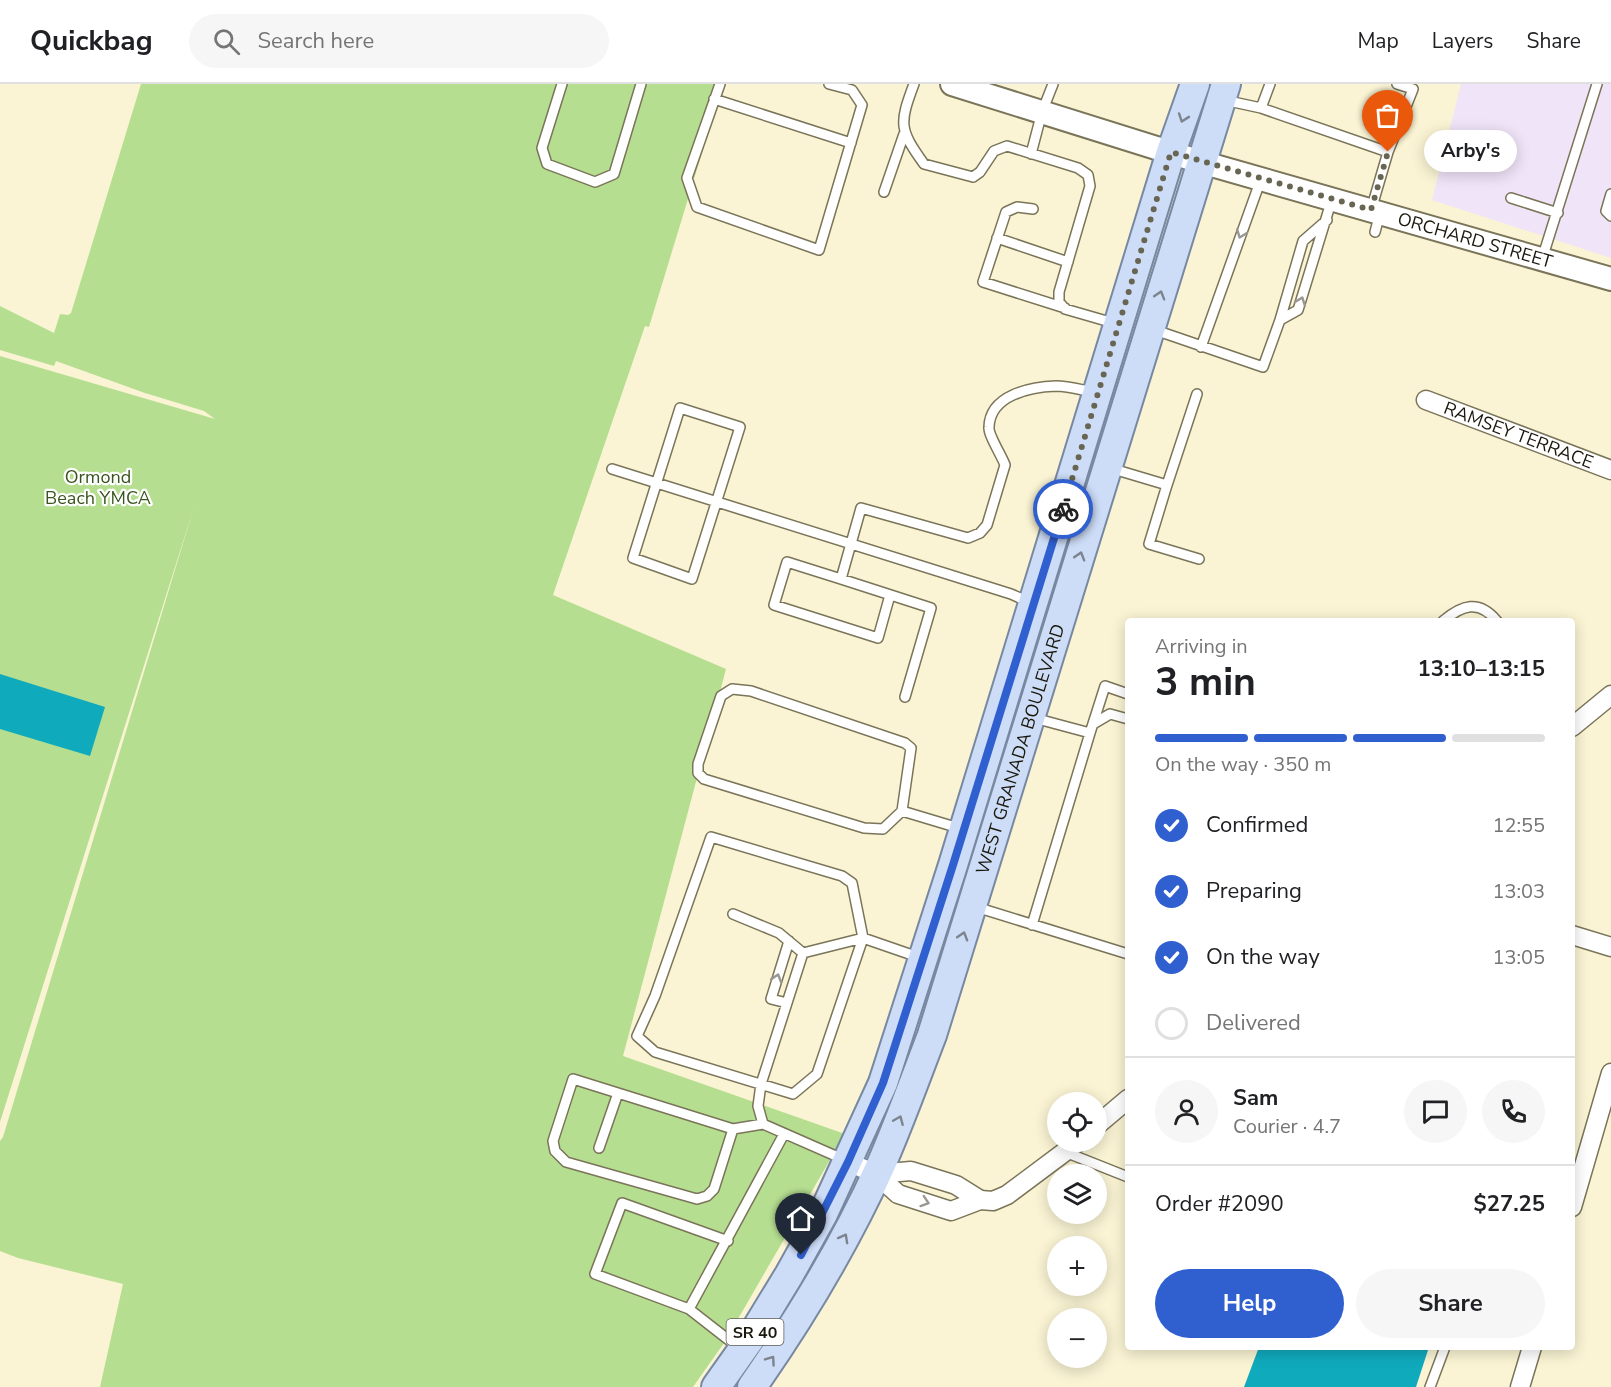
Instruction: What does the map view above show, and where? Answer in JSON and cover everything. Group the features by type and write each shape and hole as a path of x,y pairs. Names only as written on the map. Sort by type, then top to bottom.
{"main road":[{"name":"WEST GRANADA BOULEVARD","path":"716,1387 789,1275 823,1214 883,1083 924,959 1034,604 1171,152 1195,84"},
{"name":"WEST GRANADA BOULEVARD","path":"752,1387 816,1289 849,1230 876,1174 932,1035 1224,92"}],"street":[{"name":"ORCHARD STREET","path":"952,84 1261,179 1329,209 1376,218 1610,275"},
{"name":"RAMSEY TERRACE","path":"1426,400 1611,470"},
{"path":"1034,604 1063,612"},
{"path":"1575,725 1611,695"},
{"path":"1575,936 1611,947"},
{"path":"1575,1198 1611,1072"},
{"path":"1107,1117 1125,1102"},
{"path":"848,1162 876,1174 898,1194 951,1211 980,1200 993,1201 1008,1195 1064,1152"},
{"path":"876,1174 911,1170 956,1185 980,1200"},
{"path":"1521,1387 1531,1350"}],"lane":[{"path":"562,84 542,148 547,164 595,182 614,174 641,84"},
{"path":"720,84 687,178 697,207 819,250 862,105 852,90 829,84"},
{"path":"884,192 904,134 904,111 914,84"},
{"path":"1031,154 1042,112 1053,84"},
{"path":"1262,108 1270,84"},
{"path":"1376,218 1388,152 1413,90 1397,84"},
{"path":"1542,259 1597,84"},
{"path":"1224,92 1262,108 1388,152"},
{"path":"714,99 851,143"},
{"path":"904,134 924,164 973,177 980,171 993,151 1006,146 1078,168 1088,175 1090,186 1059,292 1059,302 1065,309"},
{"path":"1201,347 1261,179"},
{"path":"1611,194 1606,211 1611,216"},
{"path":"1511,198 1558,213"},
{"path":"1033,209 1017,207 1006,212 983,282 1119,325"},
{"path":"1150,328 1263,367 1280,321 1303,241 1329,209"},
{"path":"1280,321 1298,310 1329,209"},
{"path":"998,238 1068,262"},
{"path":"841,579 861,508 968,538 980,533 987,525 1005,465 988,430 991,411 1005,398 1029,390 1058,386 1098,393"},
{"path":"1197,394 1149,544 1199,559"},
{"path":"680,408 740,427 692,579 633,558 656,483 680,408"},
{"path":"1107,467 1167,485"},
{"path":"612,469 1011,594 1034,604"},
{"path":"890,595 878,638 774,605 787,562 931,608 905,698"},
{"path":"1447,618 1455,611 1470,606 1489,611 1495,618"},
{"path":"1032,925 1105,687 1125,692"},
{"path":"732,689 751,691 905,742 911,748 902,811 884,829 864,828 704,779 698,773 698,764 721,696 732,689"},
{"path":"1092,729 1110,714 1125,718"},
{"path":"1030,717 1092,729"},
{"path":"902,811 964,830"},
{"path":"711,837 842,876 852,883 863,938 817,1074 794,1094 655,1052 637,1036 655,996 711,837"},
{"path":"972,906 1125,953"},
{"path":"733,914 779,933 803,953"},
{"path":"803,953 863,938 924,959"},
{"path":"787,1003 771,999 789,941"},
{"path":"763,1124 758,1106 761,1084 803,953"},
{"path":"733,1130 714,1189 707,1196 697,1199 566,1162 555,1151 553,1141 573,1079 733,1130 763,1124 848,1162"},
{"path":"599,1148 618,1093"},
{"path":"689,1310 784,1134"},
{"path":"1080,1152 1125,1175"},
{"path":"728,1241 622,1203 596,1274 689,1310 742,1350"},
{"path":"1430,1387 1444,1350"}],"shaded area":[{"path":"1461,84 1611,84 1611,258 1432,200"}],"green space":[{"name":"Ormond Beach YMCA","path":"141,84 723,84 649,327 645,326 553,595 726,669 623,1056 845,1134 724,1343 693,1387 100,1387 123,1284 18,1258 0,1251 0,1141 194,507 0,1122 0,356 215,419 204,411 145,393 56,361 54,366 0,350 0,306 54,333 60,314 71,313"}],"water":[{"path":"0,674 105,707 90,756 0,729"},
{"path":"1258,1350 1428,1350 1416,1387 1244,1387"}],"way so far":[{"path":"1063,509 1171,152 1371,210 1388,152"}],"place":[{"name":"Arby's","path":"1388,152"}],"route":[{"path":"801,1255 848,1162 883,1083 905,1019 1063,509"}]}
